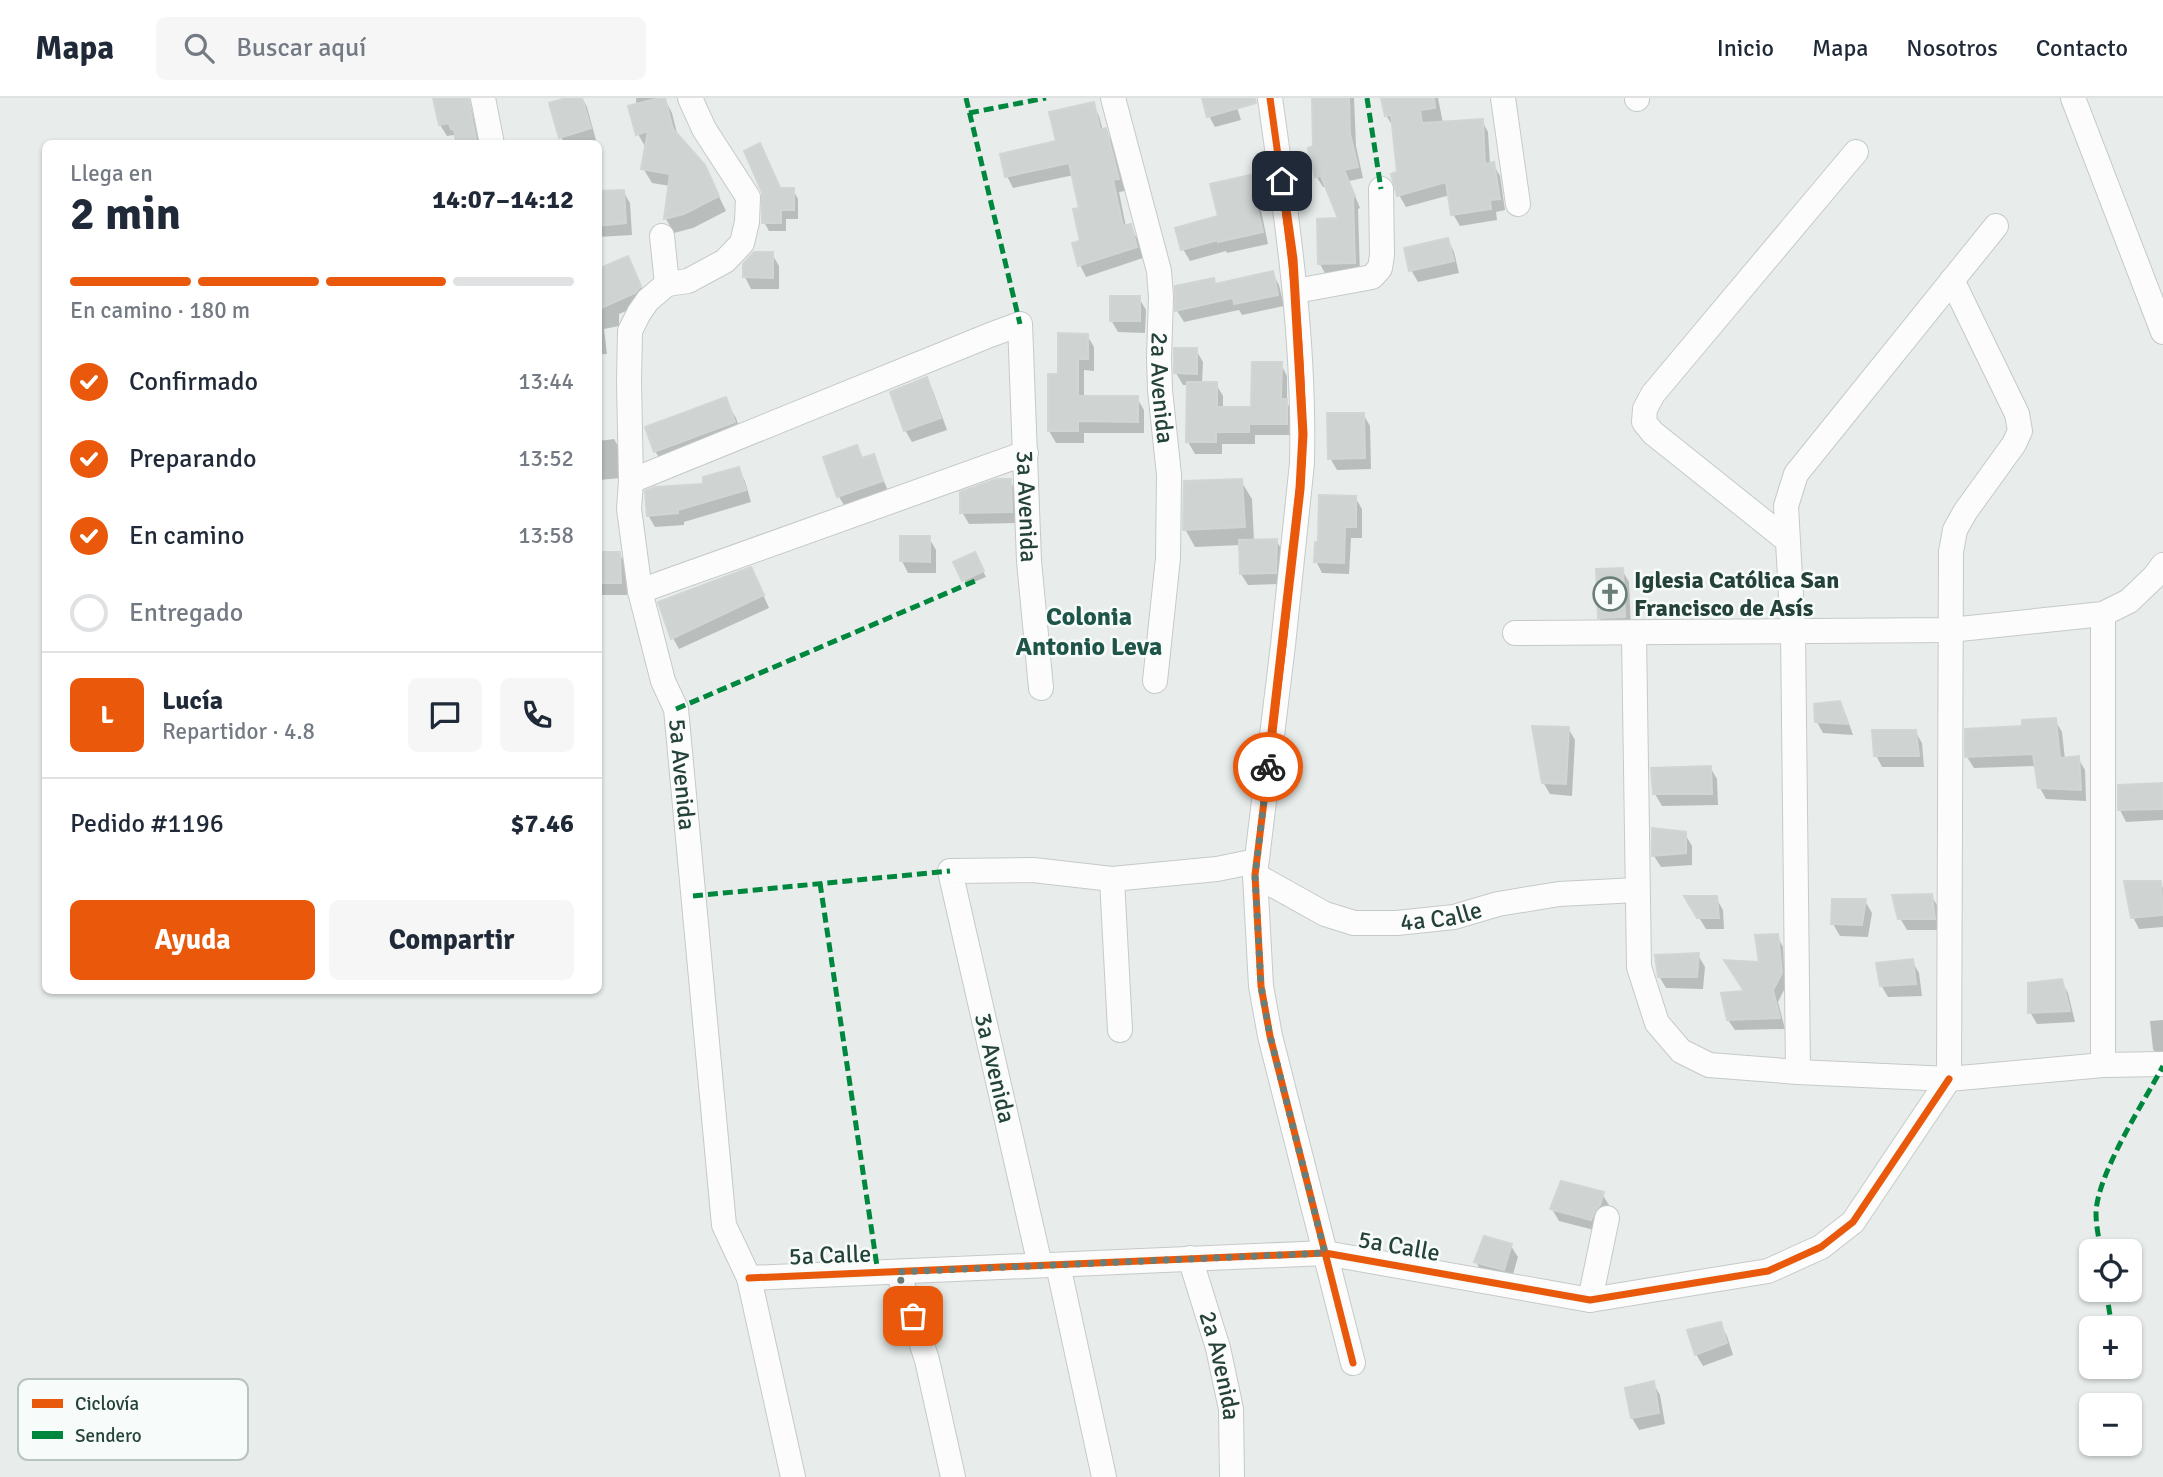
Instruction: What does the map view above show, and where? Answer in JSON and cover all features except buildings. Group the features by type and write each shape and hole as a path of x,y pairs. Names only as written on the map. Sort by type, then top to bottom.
{"street":[{"path":"483,98 491,140"},
{"path":"662,236 667,284 688,281 725,261 742,243 747,222 748,197 704,129 690,98"},
{"name":"2a Avenida","path":"1113,98 1159,271 1161,297 1158,358 1169,475 1168,558 1155,681"},
{"path":"1270,98 1293,259 1303,434 1283,646 1256,868 1261,986 1270,1036 1353,1363"},
{"path":"1503,98 1518,204"},
{"path":"2073,98 2163,332"},
{"path":"1787,540 1653,433 1644,422 1645,409 1653,394 1856,152"},
{"path":"1296,291 1372,277 1380,268 1381,189"},
{"path":"1798,1072 1793,631 1787,506 1796,474 1996,226"},
{"path":"1949,1079 1951,552 1955,530 1965,512 2002,462 2020,431 2017,414 1952,280"},
{"name":"5a Avenida","path":"667,284 648,300 630,331 629,509 640,591 663,681 676,709 724,1225 749,1278 793,1477"},
{"name":"3a Avenida","path":"631,481 1020,324 1029,561 1041,688"},
{"path":"640,591 1026,453"},
{"path":"1515,632 1634,634 1950,630 2103,614 2129,601 2163,565"},
{"path":"2103,614 2103,1065"},
{"path":"1634,634 1639,967 1657,1024 1681,1051 1709,1065 1949,1079 2103,1065 2163,1064"},
{"path":"1120,1030 1112,879 1256,868"},
{"name":"4a Calle","path":"1256,868 1325,914 1354,923 1397,923 1454,917 1498,904 1559,894 1637,890"},
{"name":"3a Avenida","path":"1104,1477 950,871 1033,870 1112,879"},
{"name":"5a Calle","path":"749,1278 1325,1253 1590,1300 1768,1271 1821,1247 1853,1222 1949,1079"},
{"path":"1590,1300 1607,1218"},
{"name":"2a Avenida","path":"1190,1258 1218,1348 1231,1409 1232,1477"},
{"path":"898,1272 927,1360 953,1477"}],"marked path":[{"path":"966,98 1020,324"},
{"path":"969,113 1046,98"},
{"path":"1367,98 1381,189"},
{"path":"676,709 975,581"},
{"path":"693,896 950,871"},
{"path":"820,883 878,1273"},
{"path":"2099,1239 2096,1213 2104,1179 2123,1138 2163,1066"},
{"path":"2108,1302 2110,1316"}],"cycle path":[{"path":"1270,98 1298,325 1302,463 1255,875 1261,986 1270,1036 1353,1363"},
{"path":"749,1278 1325,1253 1590,1300 1768,1271 1821,1247 1853,1222 1949,1079"}],"way so far":[{"path":"913,1316 898,1272 1325,1253 1270,1036 1261,986 1255,876 1268,767"}],"place":[{"name":"Iglesia Católica San Francisco de Asís","path":"1610,594"}],"district":[{"name":"Colonia Antonio Leva","path":"1089,632"}],"route":[{"path":"1268,767 1300,489 1303,434 1296,291 1282,181"}]}
